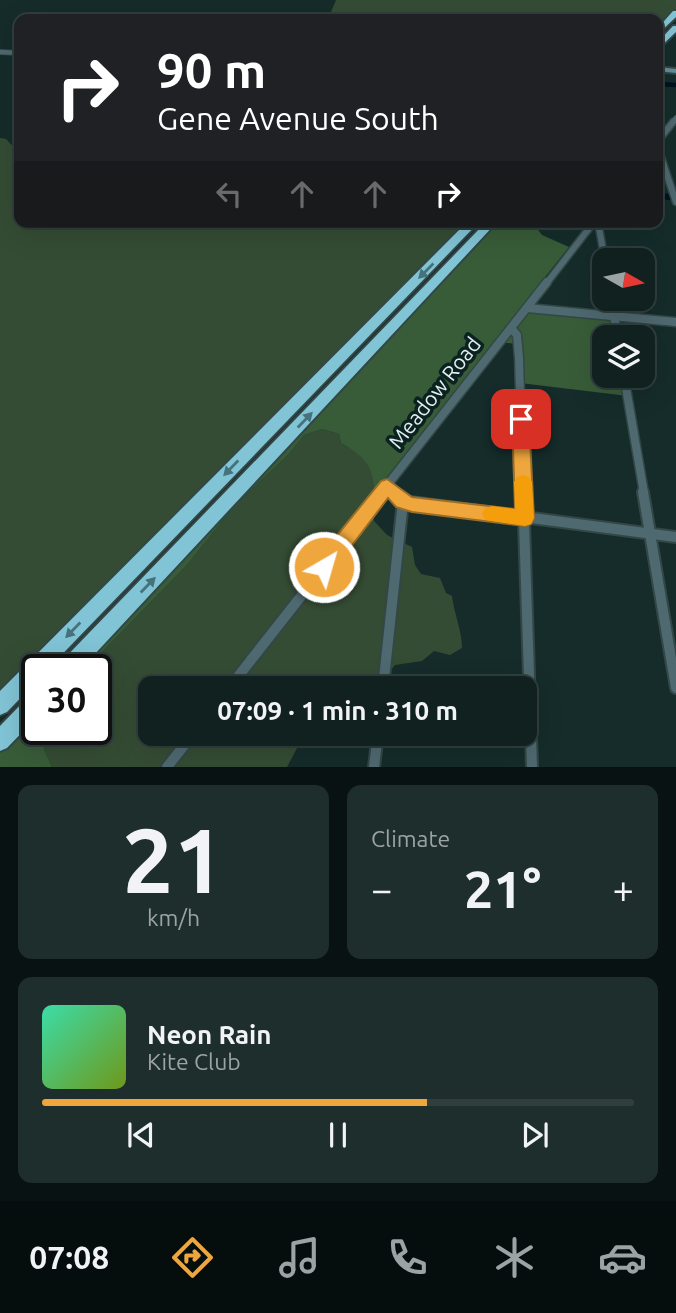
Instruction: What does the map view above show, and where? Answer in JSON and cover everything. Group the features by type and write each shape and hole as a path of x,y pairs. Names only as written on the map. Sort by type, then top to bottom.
{"highway":[{"path":"663,27 676,13"},
{"path":"663,42 676,28"},
{"path":"0,705 468,228"},
{"path":"82,654 486,228"},
{"path":"256,443 274,453"},
{"path":"0,741 21,719"}],"street":[{"path":"663,135 676,118"},
{"path":"663,163 676,202"},
{"name":"Meadow Road","path":"238,676 591,228"},
{"path":"597,228 602,248"},
{"path":"527,308 676,322"},
{"path":"613,312 616,325"},
{"path":"511,328 517,335 518,349 532,767"},
{"path":"626,388 676,688"},
{"path":"387,486 403,501 676,537"},
{"path":"384,676 403,501"},
{"path":"167,767 184,746"},
{"path":"374,767 376,746"}],"green space":[{"path":"336,0 676,0 676,11 663,24 663,14 330,14"},
{"path":"0,138 6,139 14,148 14,228 464,228 43,654 21,654 21,677 0,698"},
{"path":"489,228 537,228 542,235 569,247 521,307 614,318 615,325 592,325 592,388 626,388 628,396 520,383 517,344 498,342 373,505 372,475 365,462 341,443 339,434 322,429 304,435 288,455 235,505 186,566 100,654 89,654"},
{"path":"322,429 339,434 341,443 365,460 373,476 374,521 387,535 412,547 415,565 421,574 440,578 446,593 452,596 462,648 450,655 434,651 422,661 395,665 386,676 138,676 138,746 298,746 287,767 52,767 44,749 45,745 112,745 112,654 100,654 186,566 235,505 288,455 304,435"},
{"path":"21,727 21,745 45,745 44,749 52,767 0,767 0,749"}],"waterway":[{"path":"663,84 676,85"},
{"path":"663,196 670,197"}],"slow traffic":[{"path":"492,514 525,518 523,482"}],"route":[{"path":"324,567 387,486 403,501 412,505 525,518 521,419"}]}
